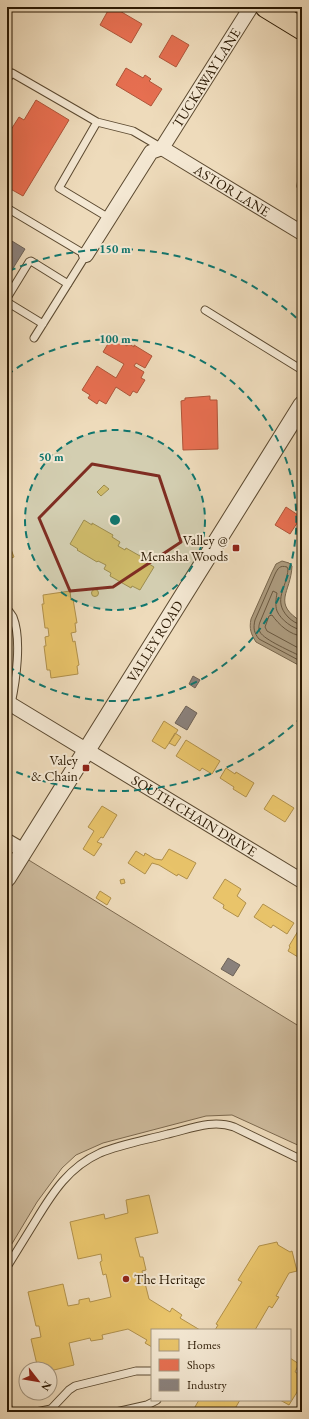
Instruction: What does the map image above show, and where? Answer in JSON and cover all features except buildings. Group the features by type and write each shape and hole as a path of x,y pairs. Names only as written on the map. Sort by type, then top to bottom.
{"main road":[{"path":"266,7 302,29"}],"street":[{"name":"TUCKAWAY LANE","path":"162,148 250,7"},
{"path":"86,255 151,152 162,148"},
{"name":"ASTOR LANE","path":"162,148 302,233"},
{"name":"VALLEY ROAD","path":"7,878 208,558 302,405"},
{"name":"SOUTH CHAIN DRIVE","path":"9,703 302,881"},
{"path":"7,841 24,851"}],"lane":[{"path":"7,79 12,73 97,122 133,131 162,148"},
{"path":"97,122 59,188 109,218"},
{"path":"302,178 302,189"},
{"path":"7,208 86,255 34,338"},
{"path":"7,298 31,261 68,284"},
{"path":"7,302 43,324"},
{"path":"205,310 302,370"},
{"path":"7,609 12,616 16,633 17,666 9,703"},
{"path":"7,1267 63,1179 80,1164 101,1153 204,1125 223,1124 234,1127 302,1160"},
{"path":"51,1409 71,1388 75,1386 136,1371 151,1371"},
{"path":"116,1412 147,1405 156,1401"},
{"path":"7,1403 9,1412"},
{"path":"36,1412 51,1409 60,1412"}],"highlighted area":[{"path":"92,464 159,476 181,542 113,587 70,591 39,518"}],"shaded area":[{"path":"27,859 302,1028 302,1147 232,1115 206,1116 103,1143 76,1155 62,1168 37,1202 7,1252 7,891"}],"water":[{"path":"282,561 289,563 292,566 285,603 287,609 302,622 302,667 256,642 250,626 251,619 272,572 276,564"}],"place":[{"name":"Valley @ Menasha Woods","path":"236,548"},
{"name":"Valey & Chain","path":"86,768"},
{"name":"The Heritage","path":"126,1279"}]}
